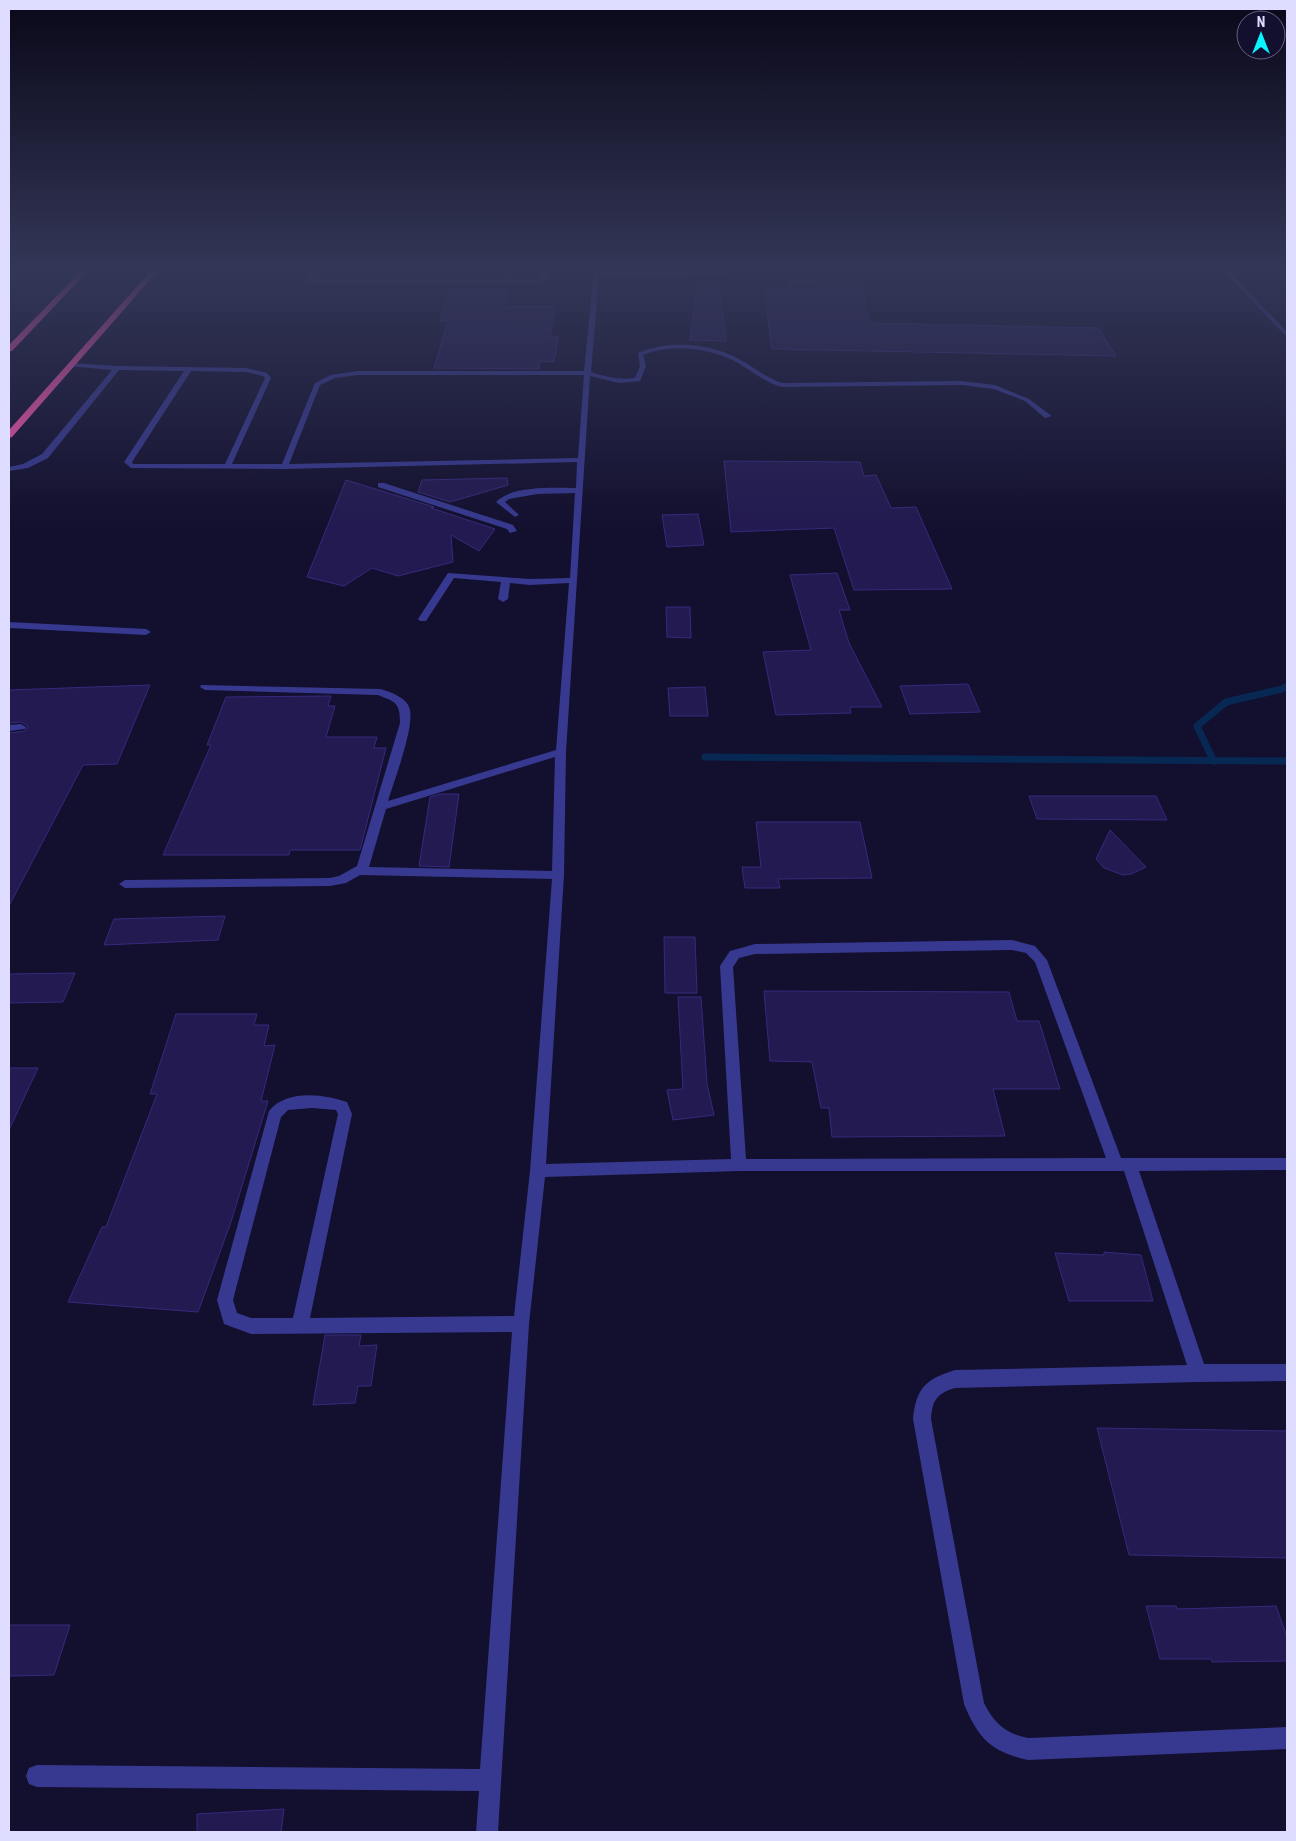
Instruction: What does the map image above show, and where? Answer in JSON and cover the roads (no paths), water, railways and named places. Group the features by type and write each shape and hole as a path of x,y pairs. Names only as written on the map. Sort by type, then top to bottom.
{"highway":[{"path":"9,436 76,358"}],"lane":[{"path":"487,1832 521,1324 538,1170 558,875 561,752 589,358"},
{"path":"284,467 317,384 333,376 358,373 588,373 616,382 638,380 643,366 641,358"},
{"path":"730,358 738,360 767,381 782,386 962,383 995,387 1027,400 1048,416"},
{"path":"70,365 116,368 246,370 265,374 268,378 227,467"},
{"path":"9,469 25,466 45,456 116,368"},
{"path":"189,369 128,462 131,466 284,467 581,460"},
{"path":"381,486 510,527 513,531"},
{"path":"515,514 500,502 506,496 580,490"},
{"path":"423,619 451,575 530,582 574,580"},
{"path":"503,599 506,579"},
{"path":"9,625 146,632"},
{"path":"205,687 380,692 397,699 405,708 405,723 362,871"},
{"path":"9,728 21,727"},
{"path":"380,807 561,752"},
{"path":"125,884 330,882 342,880 359,870 558,875"},
{"path":"739,1165 726,966 735,954 755,949 1012,945 1030,950 1041,960 1123,1164 1198,1373"},
{"path":"300,1326 345,1114 342,1106 334,1103 292,1103 280,1107 274,1115 225,1300 230,1318 251,1326 300,1326 521,1324"},
{"path":"538,1170 739,1165 1287,1164"},
{"path":"1287,1373 1198,1373 955,1379 938,1384 929,1392 922,1405 922,1419 974,1704 982,1723 994,1736 1011,1746 1028,1749 1287,1738"},
{"path":"38,1776 490,1780"}],"waterway":[{"path":"1213,760 1197,726 1226,702 1282,689 1287,686"},
{"path":"705,757 1213,760"},
{"path":"1213,760 1287,761"}]}
